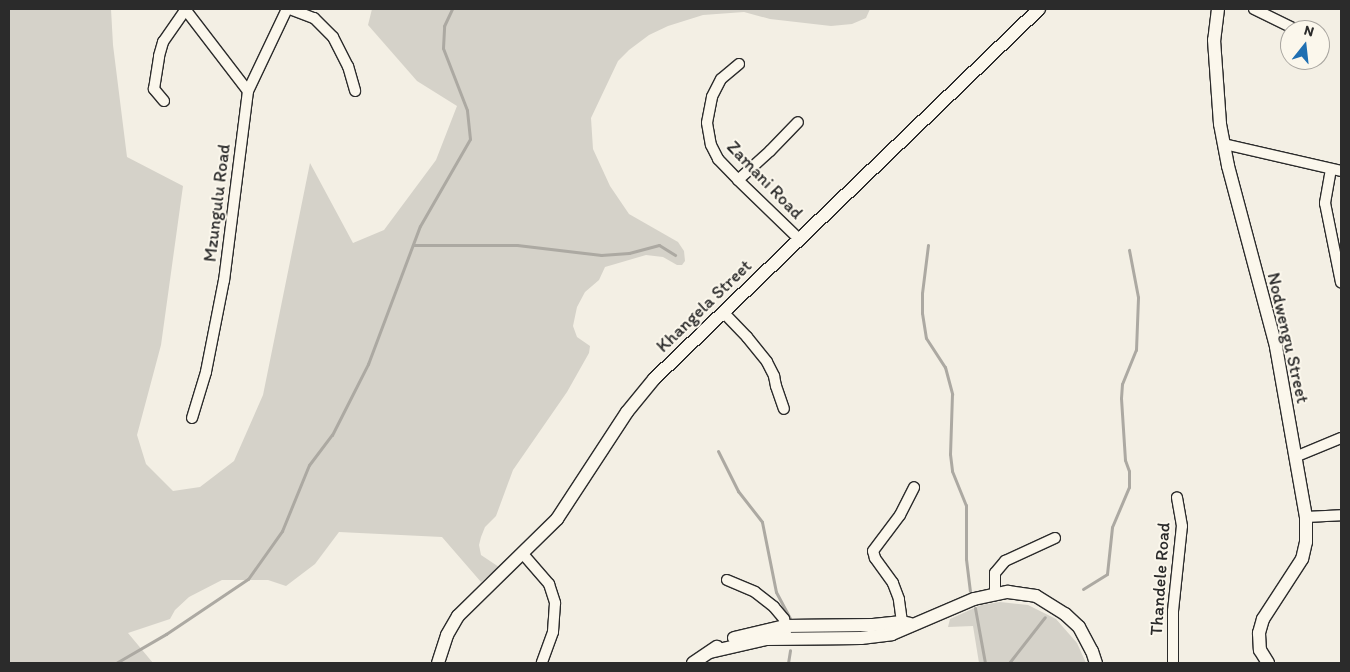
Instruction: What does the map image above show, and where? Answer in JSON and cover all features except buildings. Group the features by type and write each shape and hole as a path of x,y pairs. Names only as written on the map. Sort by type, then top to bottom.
{"street":[{"path":"164,101 154,89 159,56 163,42 186,9 248,91"},
{"name":"Mzungulu Road","path":"192,418 206,372 224,280 248,91 288,9"},
{"path":"288,9 314,18 333,37 348,66 355,91"},
{"name":"Khangela Street","path":"438,663 447,635 458,616 491,581 523,554 547,530 567,505 639,395 1039,9"},
{"name":"Nodwengu Street","path":"1218,9 1214,40 1215,75 1224,144 1276,347 1306,517 1306,542 1302,559 1263,619 1259,633 1260,650 1266,663"},
{"path":"1254,9 1280,22"},
{"name":"Zamani Road","path":"739,64 728,72 716,87 708,111 707,123 711,145 718,159 799,239"},
{"path":"738,180 798,122"},
{"path":"1224,144 1336,170 1324,203 1341,282"},
{"path":"723,312 747,337 767,362 774,376 784,409"},
{"path":"1295,456 1341,438"},
{"path":"905,626 893,583 875,558 873,551 900,515 914,487"},
{"name":"Thandele Road","path":"1173,663 1173,610 1182,526 1177,497"},
{"path":"1306,517 1341,515"},
{"path":"995,593 994,576 1005,561 1056,538"},
{"path":"523,554 549,584 555,603 553,632 542,663"},
{"path":"728,580 755,592 765,599 780,614 786,632"},
{"path":"693,663 710,652 786,632 861,638 944,613 974,598 995,593 1022,593 1050,603 1078,627 1096,663"}],"shaded area":[{"path":"9,9 111,9 113,45 127,157 183,186 161,345 137,435 146,464 173,491 200,487 234,461 263,395 310,163 353,243 384,230 436,160 457,106 417,81 368,25 372,9 870,9 866,18 852,24 831,26 770,19 744,12 703,15 668,26 649,35 618,61 591,118 593,149 610,186 629,214 678,242 684,251 685,261 682,265 677,265 663,257 646,255 605,267 599,280 585,292 577,307 573,326 577,337 590,346 589,353 567,392 513,470 496,516 485,527 479,545 481,555 499,567 481,582 442,537 339,532 315,564 286,586 268,580 222,580 189,597 175,610 170,619 128,633 153,663 9,663"},
{"path":"1000,602 1028,605 1056,619 1077,643 1086,663 979,663 973,626 948,627 950,619 981,605"}],"waterway":[{"path":"116,663 166,634 248,579 282,531 309,465 332,435 368,364 420,226 470,139 467,110 443,48 444,26 452,9"},
{"path":"413,245 517,245 601,255 629,253 659,245 675,255"},
{"path":"928,245 922,293 922,313 926,338 945,367 952,394 950,454 952,471 966,505 966,559 970,591"},
{"path":"1083,589 1107,574 1112,527 1129,487 1129,471 1125,460 1121,398 1122,384 1136,350 1138,297 1129,250"},
{"path":"718,451 738,491 762,522 776,592 790,618"},
{"path":"975,608 985,663"},
{"path":"1009,663 1045,617"},
{"path":"788,663 790,650"}]}
